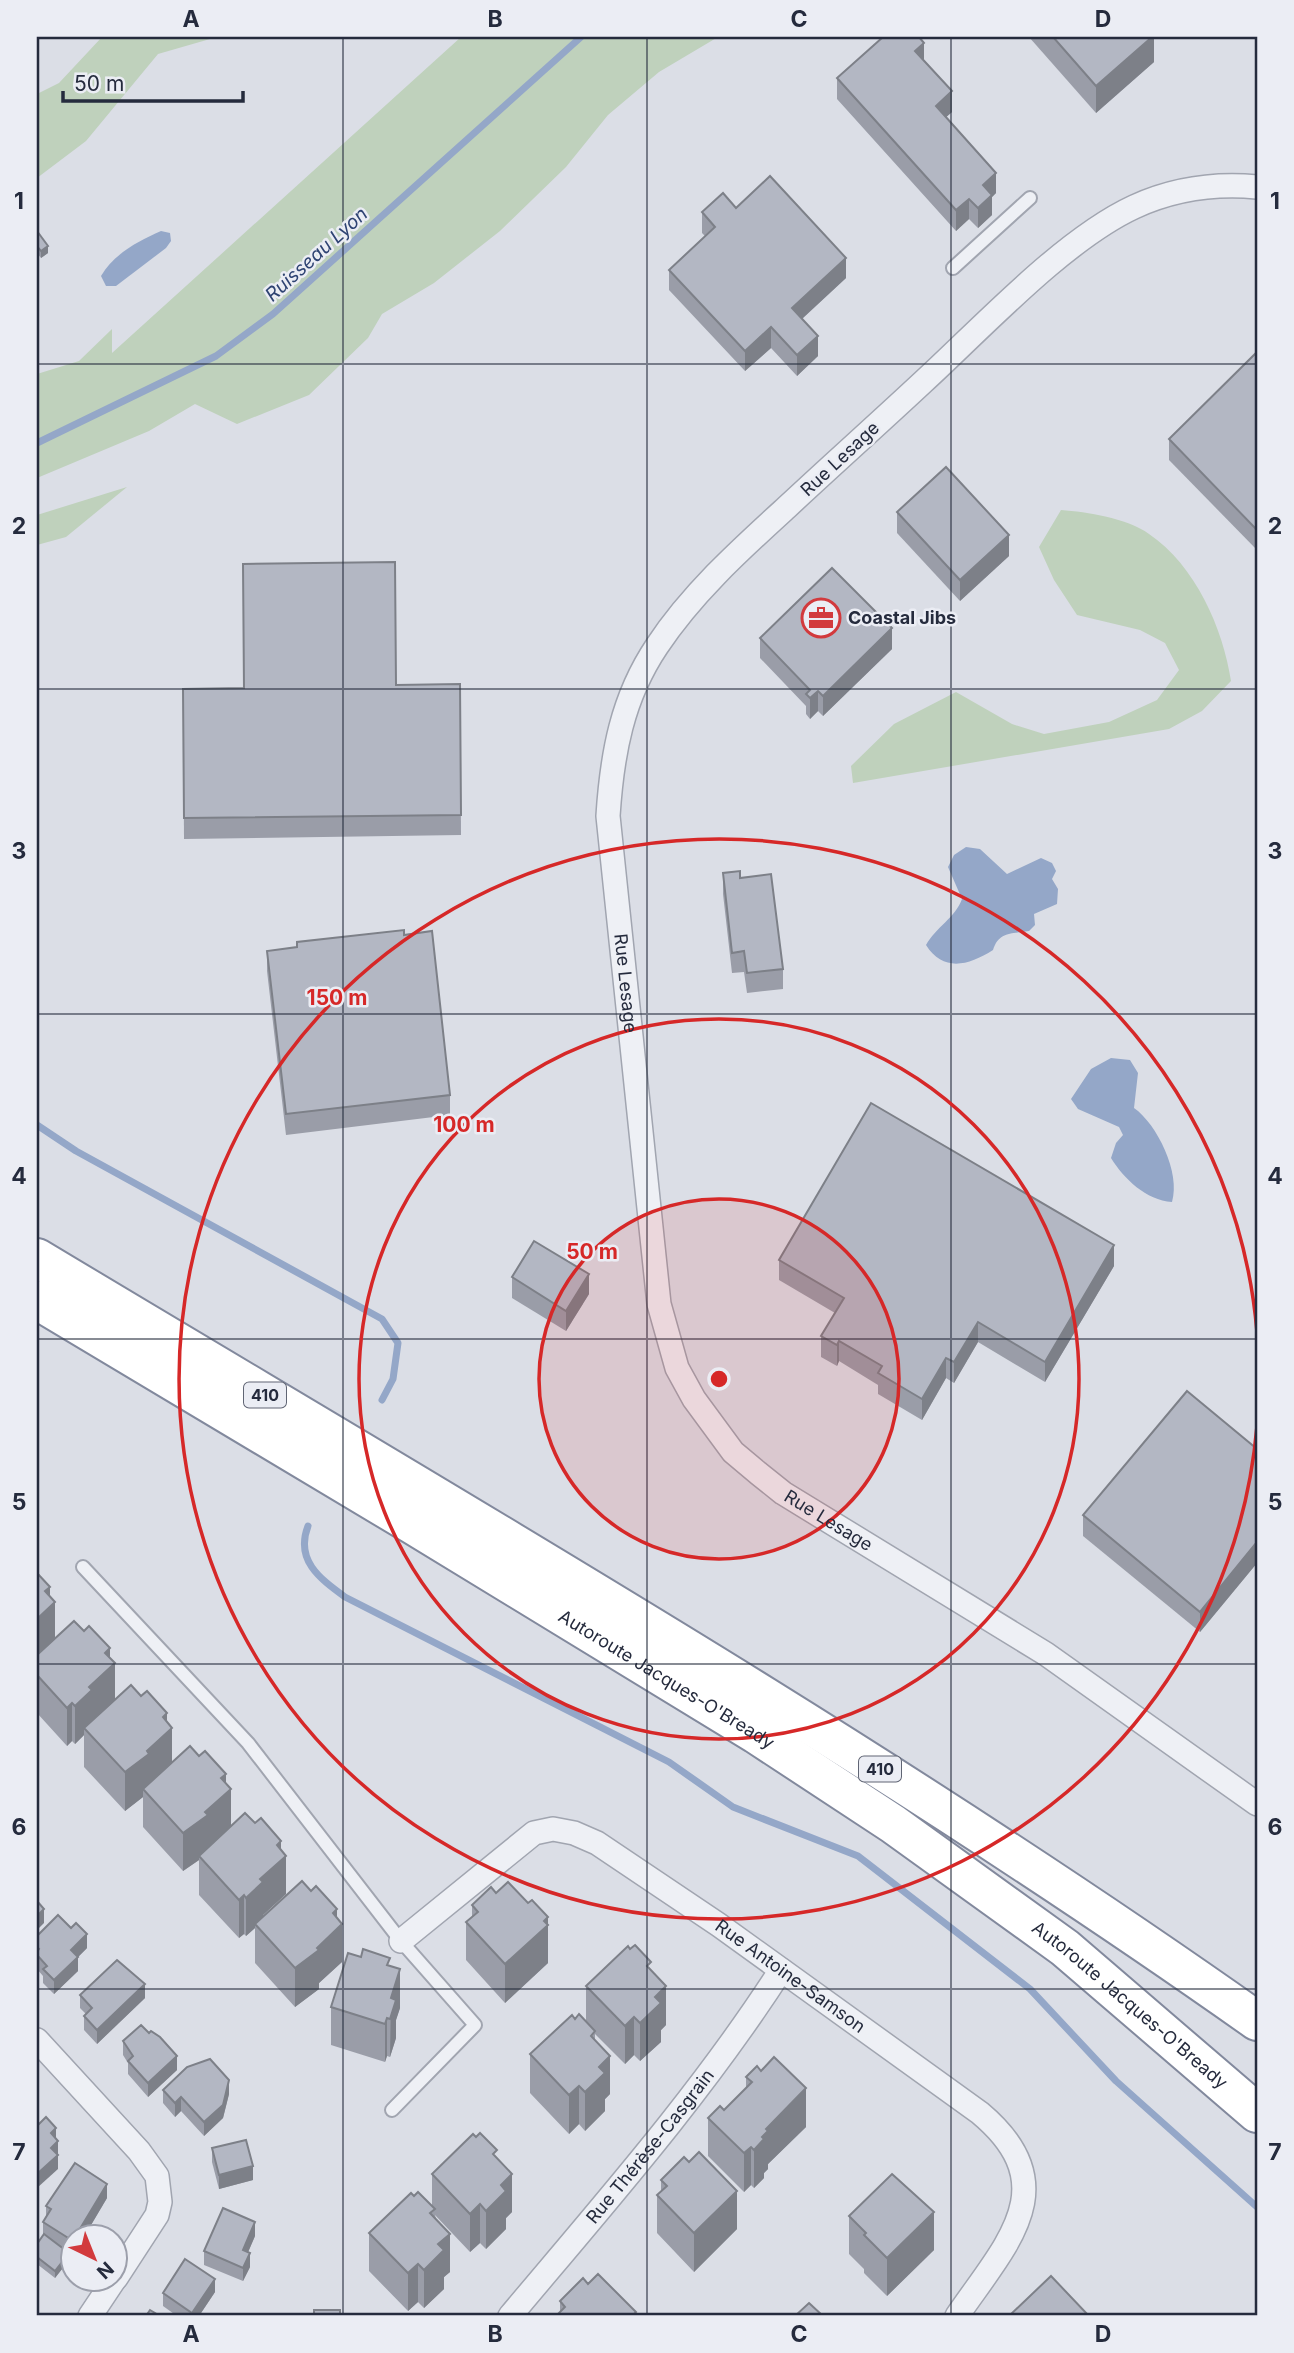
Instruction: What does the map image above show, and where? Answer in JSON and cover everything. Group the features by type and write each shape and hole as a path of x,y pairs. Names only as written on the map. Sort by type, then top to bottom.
{"highway":[{"name":"Autoroute Jacques-O'Bready","path":"37,1258 813,1726 1096,1910 1257,2021"},
{"name":"Autoroute Jacques-O'Bready","path":"37,1300 422,1530 756,1734 882,1816 969,1875 1065,1948 1257,2113"}],"street":[{"name":"Rue Lesage","path":"1257,187 1231,185 1164,195 1132,208 1094,230 1039,276 757,535 687,607 657,645 637,679 616,741 608,816 659,1304 677,1368 711,1426 733,1452 783,1493 1046,1654 1257,1804"},
{"name":"Rue Antoine-Samson","path":"401,1941 514,1846 534,1833 554,1829 575,1833 597,1843 781,1970 980,2113 1012,2145 1020,2162 1024,2183 1017,2225 957,2316"},
{"name":"Rue Thérèse-Casgrain","path":"510,2316 676,2115 753,2013 781,1970"},
{"path":"37,2039 139,2151 157,2176 160,2202 157,2215 130,2256"},
{"path":"90,2316 105,2294"}],"lane":[{"path":"953,268 1030,198"},
{"path":"83,1567 248,1742 401,1941 475,2025 392,2110"}],"green space":[{"path":"102,37 217,37 158,54 86,141 37,178 37,94 59,83"},
{"path":"461,37 718,37 659,72 608,115 566,167 500,231 434,283 382,314 368,338 309,395 237,424 195,404 149,431 37,478 37,374 79,361 112,329 112,353"},
{"path":"127,487 66,537 37,545 37,515"},
{"path":"1061,510 1094,514 1130,524 1140,528 1165,547 1193,580 1214,619 1231,681 1202,711 1169,729 853,783 851,766 894,724 956,692 1012,724 1044,734 1109,722 1157,700 1179,670 1165,643 1140,630 1077,615 1054,580 1039,547"}],"water":[{"path":"161,231 170,233 171,241 166,248 116,286 106,286 101,276 113,261 135,244"},
{"path":"966,847 980,849 1007,874 1041,858 1052,863 1056,871 1052,879 1058,889 1057,904 1034,914 1035,925 1029,931 1003,936 993,950 974,960 956,964 940,959 926,945 955,912 962,899 948,867 954,855"},
{"path":"1111,1058 1130,1060 1138,1073 1134,1108 1151,1125 1165,1150 1173,1177 1172,1202 1153,1197 1129,1181 1111,1158 1116,1143 1123,1135 1119,1127 1078,1109 1071,1099 1091,1069"}],"building":[{"path":"883,37 919,37 924,43 915,51 952,91 936,106 996,173 983,185 992,195 978,208 969,199 956,210 837,78"},
{"path":"1053,37 1152,37 1096,86"},
{"path":"770,176 846,258 792,308 818,336 797,355 771,327 745,351 669,270 715,227 702,212 723,193 736,208"},
{"path":"37,231 48,246 41,251 37,246"},
{"path":"1257,352 1257,530 1169,439"},
{"path":"946,467 1009,535 960,580 897,512"},
{"path":"395,562 396,685 460,684 461,815 184,818 183,689 244,688 243,564"},
{"path":"832,568 892,628 823,696 818,691 810,698 806,694 810,690 760,638"},
{"path":"740,871 740,878 771,874 783,969 747,973 744,951 732,953 723,873"},
{"path":"404,930 404,935 432,931 450,1095 286,1114 267,951 297,947 297,942"},
{"path":"871,1103 1114,1245 1045,1362 978,1322 954,1362 946,1358 922,1399 878,1373 882,1366 839,1341 837,1345 821,1336 844,1298 779,1260"},
{"path":"534,1241 589,1274 566,1311 512,1277"},
{"path":"1187,1391 1257,1449 1257,1542 1200,1612 1083,1515"},
{"path":"37,1573 50,1587 45,1591 55,1602 37,1619"},
{"path":"74,1621 84,1631 89,1626 110,1648 105,1653 115,1663 89,1687 92,1690 75,1706 72,1703 67,1708 37,1675 37,1655"},
{"path":"131,1685 141,1696 147,1691 167,1713 163,1717 172,1728 147,1751 149,1754 125,1772 84,1728"},
{"path":"190,1746 199,1756 205,1751 226,1774 221,1778 231,1789 205,1812 208,1815 183,1833 143,1789"},
{"path":"245,1813 255,1823 261,1818 281,1841 277,1845 286,1856 260,1879 263,1882 246,1898 244,1895 239,1900 199,1856"},
{"path":"302,1881 311,1891 316,1886 337,1909 333,1913 342,1924 317,1948 319,1950 295,1968 255,1924"},
{"path":"508,1882 528,1903 532,1900 548,1917 544,1921 548,1925 505,1964 466,1922 478,1912 472,1905 491,1887 496,1893"},
{"path":"37,1901 44,1909 37,1916"},
{"path":"58,1915 71,1928 76,1923 87,1934 71,1950 78,1957 54,1980 43,1969 47,1966 37,1955 37,1936"},
{"path":"635,1945 651,1962 647,1966 666,1986 655,1997 661,2003 640,2023 634,2017 625,2026 586,1986 628,1946 630,1949"},
{"path":"363,1949 390,1958 387,1965 400,1969 391,1998 396,2000 390,2019 387,2018 385,2024 331,2007 348,1953 361,1957"},
{"path":"117,1960 145,1984 97,2030 84,2016 92,2008 80,1995"},
{"path":"579,2014 595,2031 591,2036 610,2056 599,2067 605,2073 585,2092 579,2086 569,2095 530,2054 572,2015 575,2019"},
{"path":"141,2025 149,2033 151,2031 160,2037 177,2056 148,2083 128,2061 133,2056 123,2041"},
{"path":"774,2057 806,2088 766,2129 768,2131 762,2137 764,2139 754,2150 751,2147 744,2153 708,2118 720,2106 724,2110 752,2082 746,2077 757,2066 761,2071"},
{"path":"210,2059 229,2080 223,2105 204,2122 181,2097 175,2103 163,2090 187,2067"},
{"path":"46,2117 56,2128 51,2133 58,2141 51,2148 58,2155 37,2174 37,2126"},
{"path":"480,2133 497,2150 493,2154 512,2174 501,2185 506,2191 486,2211 480,2204 470,2214 432,2174 473,2134 476,2137"},
{"path":"246,2140 253,2166 219,2175 212,2148"},
{"path":"699,2152 737,2191 694,2233 657,2195 667,2186 661,2180 684,2157 689,2162"},
{"path":"75,2163 107,2184 83,2224 60,2224 60,2233 43,2222 51,2209 46,2206"},
{"path":"892,2174 934,2212 887,2258 849,2216"},
{"path":"418,2192 435,2209 430,2213 450,2234 438,2244 444,2250 424,2270 418,2264 408,2273 369,2233 411,2193 414,2196"},
{"path":"223,2208 255,2222 243,2250 250,2253 243,2268 204,2251"},
{"path":"44,2234 60,2246 60,2265 55,2271 37,2257 37,2244"},
{"path":"185,2259 215,2279 192,2313 163,2293"},
{"path":"598,2274 636,2312 632,2316 556,2316 565,2307 560,2301 583,2278 588,2284"},
{"path":"1051,2276 1089,2316 1009,2316"},
{"path":"809,2303 823,2316 795,2316"},
{"path":"150,2310 160,2316 146,2316"},
{"path":"314,2310 340,2310 340,2314 362,2316 310,2316 314,2314"}],"waterway":[{"name":"Ruisseau Lyon","path":"37,443 216,356 273,314 581,37"},
{"path":"37,1125 76,1151 382,1319 398,1343 393,1379 382,1400"},
{"path":"308,1526 305,1538 307,1558 318,1575 345,1597 669,1762 733,1807 858,1856 1030,1989 1116,2081 1257,2207"}],"place":[{"name":"Coastal Jibs","path":"821,618"}]}
